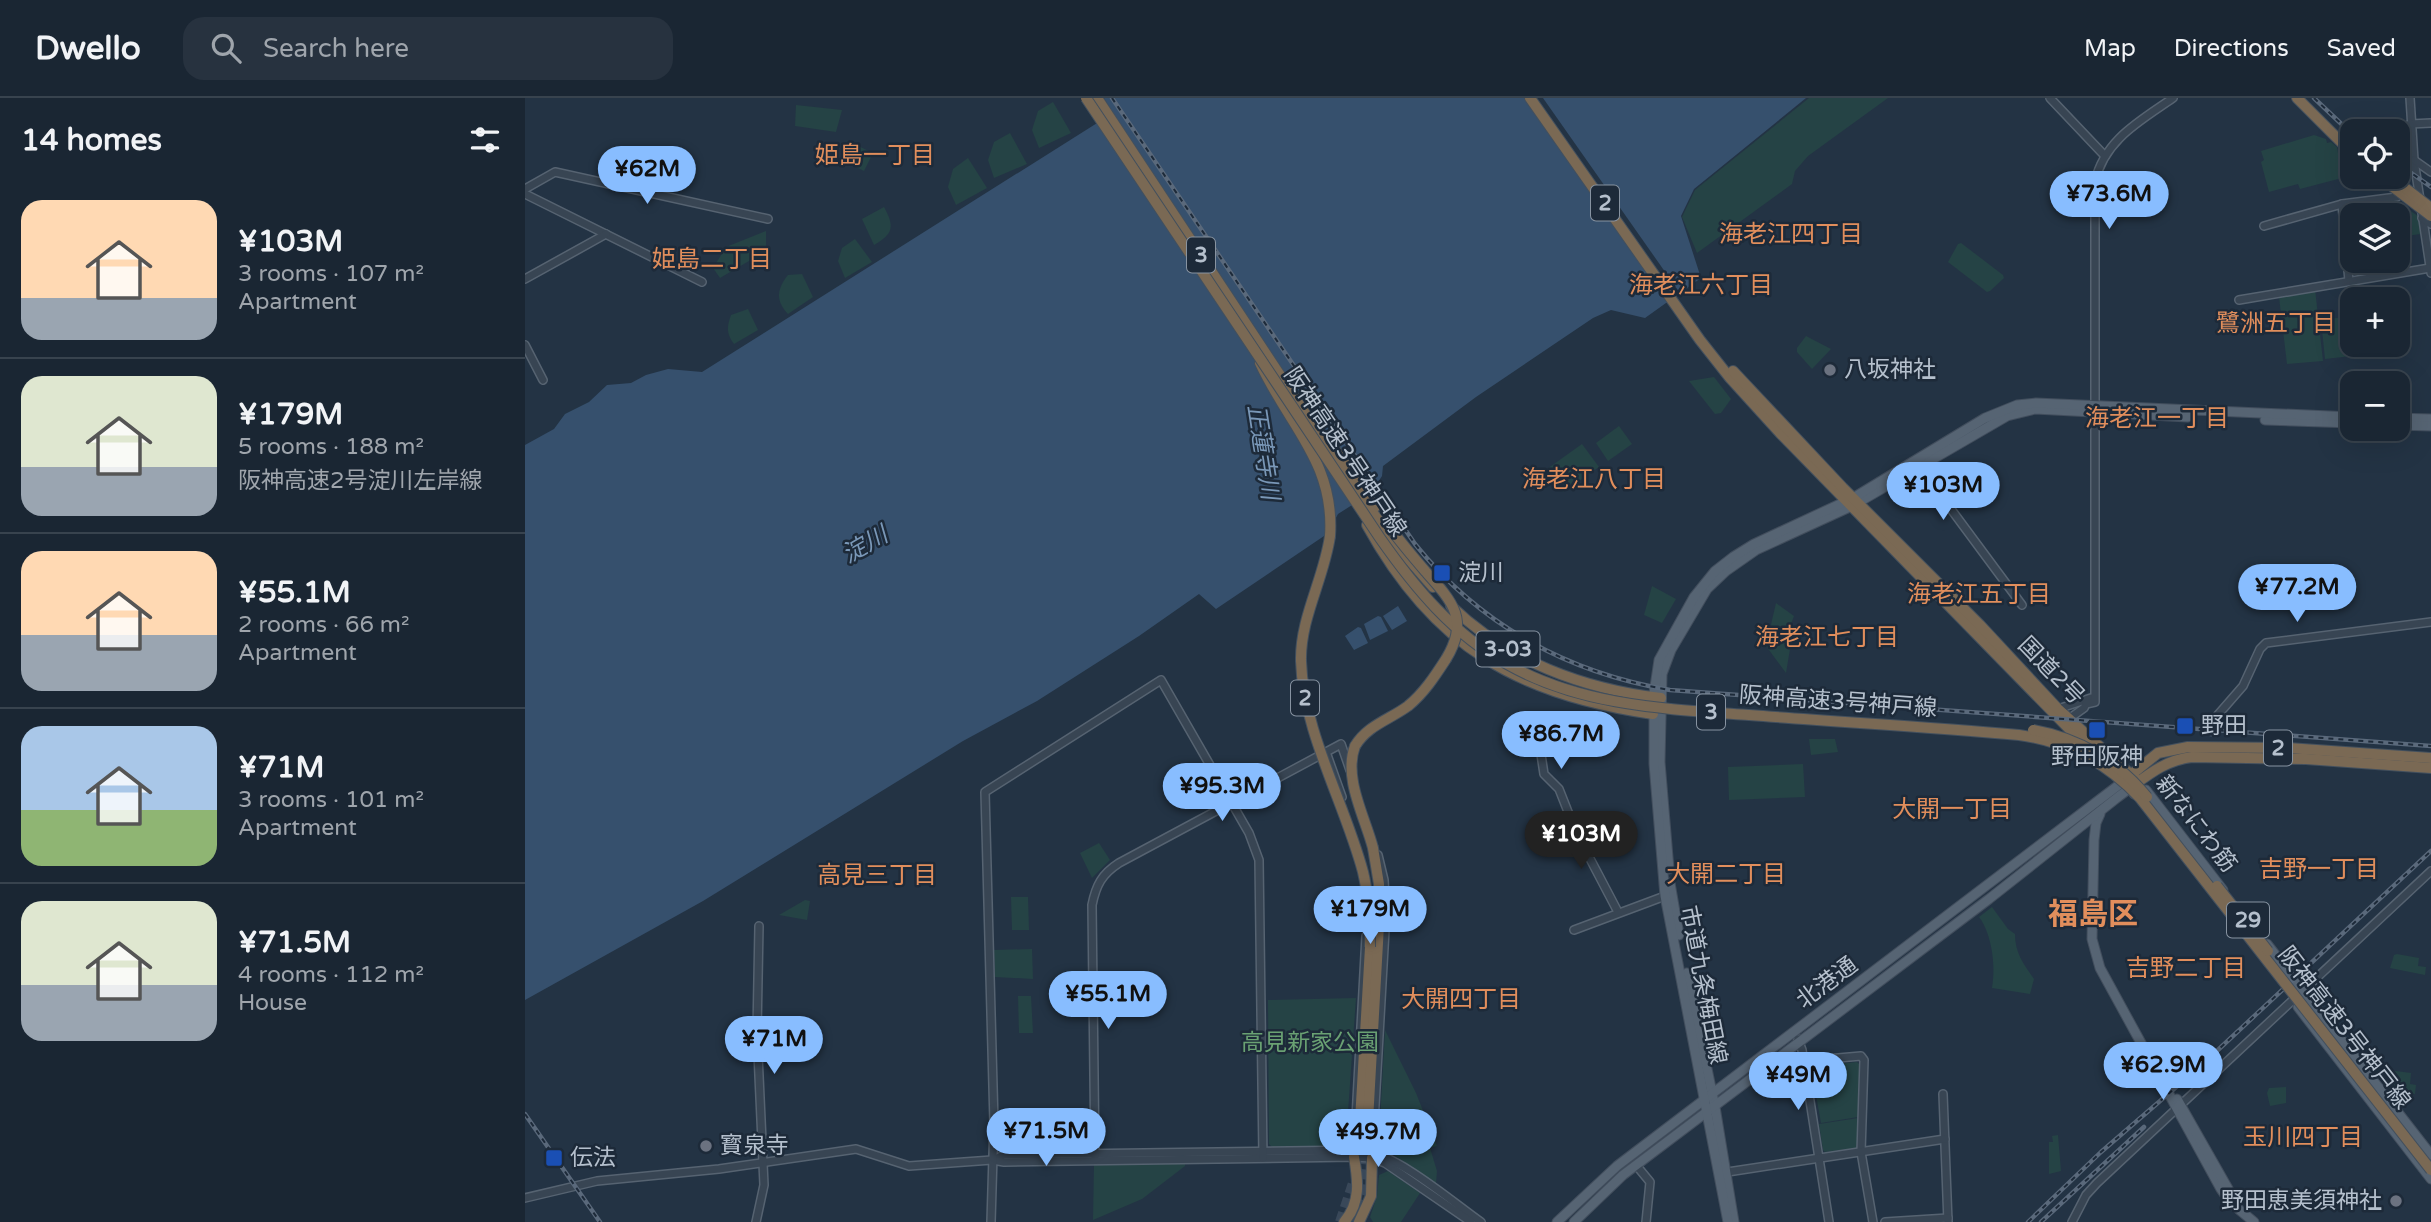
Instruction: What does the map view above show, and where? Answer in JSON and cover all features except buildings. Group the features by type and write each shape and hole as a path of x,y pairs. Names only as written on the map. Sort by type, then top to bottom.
{"highway":[{"name":"阪神高速3号神戸線","path":"1086,98 1253,350 1353,493 1408,566 1449,613 1493,648 1552,679 1614,695 1674,703 2034,730 2069,740 2102,756 2144,793 2431,1158"},
{"name":"阪神高速3号神戸線","path":"1097,98 1305,412 1404,572 1444,617 1470,640 1498,659 1551,685 1592,697 1652,708 2019,735 2057,743 2097,761 2140,798 2431,1170"},
{"name":"国道2号","path":"1530,98 1682,307 1735,374 2062,724 2131,781"},
{"name":"国道2号","path":"1537,98 1682,307"},
{"path":"2297,98 2340,141"},
{"path":"2305,98 2340,132"},
{"path":"2394,189 2427,217"},
{"path":"2407,189 2431,206"},
{"name":"2","path":"1253,350 1317,461 1329,495 1331,522 1328,552 1303,631 1302,674 1311,719 1363,871 1374,947"},
{"name":"2","path":"1305,412 1348,466 1402,544 1446,595 1458,621 1458,633 1453,647 1427,687 1410,704 1364,733 1353,753 1351,768 1377,865 1379,903 1363,1139"},
{"path":"1353,493 1376,541 1400,577 1457,638 1487,660 1525,681 1581,701 1653,714"},
{"name":"3-03","path":"1353,493 1418,571 1469,622 1514,653 1557,674 1657,698"},
{"name":"国道2号","path":"1853,502 1980,625 2058,709 2131,781"},
{"name":"2","path":"2131,781 2158,754 2211,743 2431,758"},
{"name":"2","path":"2131,781 2173,761 2205,758 2306,759 2431,768"},
{"path":"1344,1222 1354,1206 1358,1192 1354,1153"},
{"path":"1359,1222 1371,1196 1372,1155"}],"main road":[{"name":"市道九条梅田線","path":"1853,502 1985,418 2006,409 2036,403 2094,409 2340,422"},
{"name":"市道九条梅田線","path":"1734,1222 1671,893 1660,762 1656,672 1664,648 1693,597 1715,571 1754,544 1853,502 1994,421 2018,412 2094,409 2340,417"},
{"path":"2410,418 2431,419"},
{"path":"2410,425 2431,426"},
{"name":"市道九条梅田線","path":"1657,698 1653,714 1654,764 1665,896 1709,1097"},
{"name":"新なにわ筋","path":"2131,781 2303,989 2431,1158"},
{"name":"新なにわ筋","path":"2131,781 2431,1179"},
{"name":"北港通","path":"1574,1222 1636,1165 2077,831 2101,812 2131,781"},
{"name":"北港通","path":"1557,1222 1617,1166 2131,781"},
{"path":"2101,812 2096,823 2094,840 2092,939 2100,968 2221,1189 2230,1202 2254,1222"},
{"path":"2077,831 2087,830 2094,840"},
{"name":"市道九条梅田線","path":"1723,1172 1728,1222"}],"street":[{"path":"2050,98 2105,156"},
{"path":"2095,700 2094,409 2097,173 2105,156 2120,136 2173,98"},
{"path":"2410,98 2410,119"},
{"path":"2239,300 2431,270 2427,217 2414,160 2410,124 2431,123"},
{"path":"2414,160 2430,171"},
{"path":"702,282 525,191 555,172 768,219"},
{"path":"2350,203 2397,197"},
{"path":"2264,226 2340,205"},
{"path":"2427,217 2431,224"},
{"path":"525,279 606,234"},
{"path":"2348,273 2349,281"},
{"path":"525,345 543,380"},
{"path":"1919,466 2022,605"},
{"path":"2216,717 2243,687 2260,649 2266,643 2431,622"},
{"path":"991,1222 994,1123 989,945 991,928 985,792 1161,680 1249,833 1259,860 1263,1155"},
{"path":"2058,709 2095,700"},
{"path":"2070,718 2095,700"},
{"path":"1537,728 1545,776 1559,789 1576,832 1618,912"},
{"path":"2205,758 2211,743"},
{"path":"1096,1157 1092,905 1103,874 1341,744 1376,848 1386,894 1372,1155"},
{"path":"1326,752 1360,860 1367,906 1354,1153"},
{"path":"2072,1222 2092,1187 2431,871"},
{"path":"1574,930 1665,896"},
{"path":"756,1222 764,1185 757,1032 759,926"},
{"path":"1794,1032 1800,1042 1804,1061 1829,1222"},
{"path":"1804,1061 1863,1057 1861,1152 1873,1222"},
{"path":"1885,1222 1948,1220 1943,1094"},
{"path":"1723,1172 1945,1139"},
{"path":"525,1198 597,1181 719,1169 856,1149 909,1166 992,1160 1004,1155 1096,1157 1354,1153 1395,1162 1481,1222"},
{"path":"1372,1155 1471,1222"},
{"path":"1636,1165 1650,1182 1646,1222"}],"green space":[{"path":"1809,98 1888,98 1808,156 1795,171 1792,184 1697,253 1682,217 1695,190"},
{"path":"1053,102 1071,133 1039,148 1032,130 1038,111"},
{"path":"796,105 842,110 836,132 795,126"},
{"path":"1010,133 1027,164 994,178 988,160 994,142"},
{"path":"2314,135 2326,139 2327,143 2331,142 2337,147 2340,179 2300,189 2298,184 2269,192 2261,162 2264,160 2261,151"},
{"path":"850,142 873,153 864,171 842,160"},
{"path":"968,158 987,188 956,205 948,187 953,169"},
{"path":"884,207 890,220 890,229 885,237 874,245 862,219"},
{"path":"2410,210 2418,216 2421,234 2410,235"},
{"path":"766,231 766,251 720,278 713,268 726,247"},
{"path":"855,239 872,262 845,278 838,261 842,248"},
{"path":"1961,243 2003,275 2004,278 1990,291 1987,292 1948,262"},
{"path":"802,274 813,297 788,314 779,299 780,290 788,275"},
{"path":"2315,289 2323,361 2287,364 2279,297"},
{"path":"748,309 758,330 734,344 728,330 731,315"},
{"path":"2340,318 2340,357 2343,357 2325,359 2321,320"},
{"path":"1806,336 1831,349 1812,369 1797,352"},
{"path":"1714,377 1731,399 1721,413 1715,414 1689,381"},
{"path":"1619,426 1632,444 1608,461 1596,443"},
{"path":"1582,444 1599,467 1563,492 1547,469"},
{"path":"1652,586 1676,599 1662,623 1644,615"},
{"path":"1776,603 1794,616 1786,638 1791,643 1786,673 1766,646"},
{"path":"1809,739 1835,739 1838,752 1811,755"},
{"path":"1803,764 1805,797 1729,800 1728,767"},
{"path":"1099,843 1110,860 1092,878 1080,853"},
{"path":"1011,897 1028,897 1029,930 1012,930"},
{"path":"805,900 810,901 807,920 779,915"},
{"path":"1992,907 2015,934 2018,952 2034,979 2030,994 1992,988 1992,951 1987,932 1979,917"},
{"path":"1032,949 1033,979 995,977 994,950"},
{"path":"2394,955 2419,958 2418,966 2426,967 2425,975 2390,968"},
{"path":"1018,996 1031,996 1033,1033 1019,1033"},
{"name":"高見新家公園","path":"1356,998 1346,1141 1337,1146 1272,1147 1269,1144 1268,1000"},
{"path":"1385,1030 1416,1093 1437,1146 1430,1148 1437,1171 1436,1184 1384,1148 1379,1139"},
{"path":"1857,1062 1860,1065 1858,1117 1821,1123 1811,1067"},
{"path":"2373,1068 2411,1073 2410,1084 2416,1085 2415,1094 2404,1093 2403,1105"},
{"path":"2286,1087 2286,1103 2270,1106 2267,1093 2269,1088"},
{"path":"1858,1118 1859,1145 1856,1148 1825,1152 1823,1150 1819,1124"},
{"path":"2058,1135 2061,1171 2049,1174 2049,1142 2053,1142 2052,1136"},
{"path":"1094,1164 1185,1166 1142,1199 1093,1220"},
{"path":"1388,1171 1420,1193 1401,1222 1373,1222 1370,1217 1377,1196 1379,1175"}],"water":[{"name":"正蓮寺川","path":"1104,98 1806,98 1694,189 1681,216 1701,278 1645,318 1611,310 1593,318 1476,397 1383,466 1382,476 1371,493 1338,514 1327,534 1216,609 1199,594 1037,701 963,741 703,901 525,1000 525,445 554,429 565,414 589,402 607,385 631,383 646,375 668,369 702,372 1113,113"},
{"path":"1398,606 1407,621 1392,630 1383,616"},
{"path":"1378,616 1388,631 1370,640 1364,624"},
{"path":"1358,627 1368,643 1354,650 1345,636"}],"pier":[{"path":"1524,98 1543,98 1682,296 1670,304"}],"tunnel":[{"path":"2213,737 2216,717"},
{"path":"1350,1222 1361,1194 1367,1139"},
{"path":"1340,1222 1354,1180"}],"railway":[{"path":"1112,98 1415,544 1440,573 1468,599 1497,621 1562,658 1632,682 1670,690 2431,746"},
{"path":"2314,98 2340,123"},
{"path":"2410,172 2431,187"},
{"path":"2028,1222 2101,1152 2204,1063 2431,851"},
{"path":"525,1114 600,1222"},
{"path":"2041,1222 2144,1127"}],"place":[{"name":"八坂神社","path":"1830,370"},
{"name":"淀川","path":"1442,573"},
{"name":"野田","path":"2185,726"},
{"name":"野田阪神","path":"2097,730"},
{"name":"寳泉寺","path":"706,1146"},
{"name":"伝法","path":"554,1158"},
{"name":"野田恵美須神社","path":"2396,1201"}],"district":[{"name":"姫島一丁目","path":"875,155"},
{"name":"海老江四丁目","path":"1791,234"},
{"name":"姫島二丁目","path":"712,259"},
{"name":"海老江六丁目","path":"1701,285"},
{"name":"鷺洲五丁目","path":"2276,323"},
{"name":"海老江一丁目","path":"2157,418"},
{"name":"海老江八丁目","path":"1594,479"},
{"name":"海老江五丁目","path":"1979,594"},
{"name":"海老江七丁目","path":"1827,637"},
{"name":"大開一丁目","path":"1952,809"},
{"name":"吉野一丁目","path":"2319,869"},
{"name":"大開二丁目","path":"1726,874"},
{"name":"高見三丁目","path":"877,875"},
{"name":"福島区","path":"2093,914"},
{"name":"吉野二丁目","path":"2186,968"},
{"name":"大開四丁目","path":"1461,999"},
{"name":"玉川四丁目","path":"2303,1137"}]}
